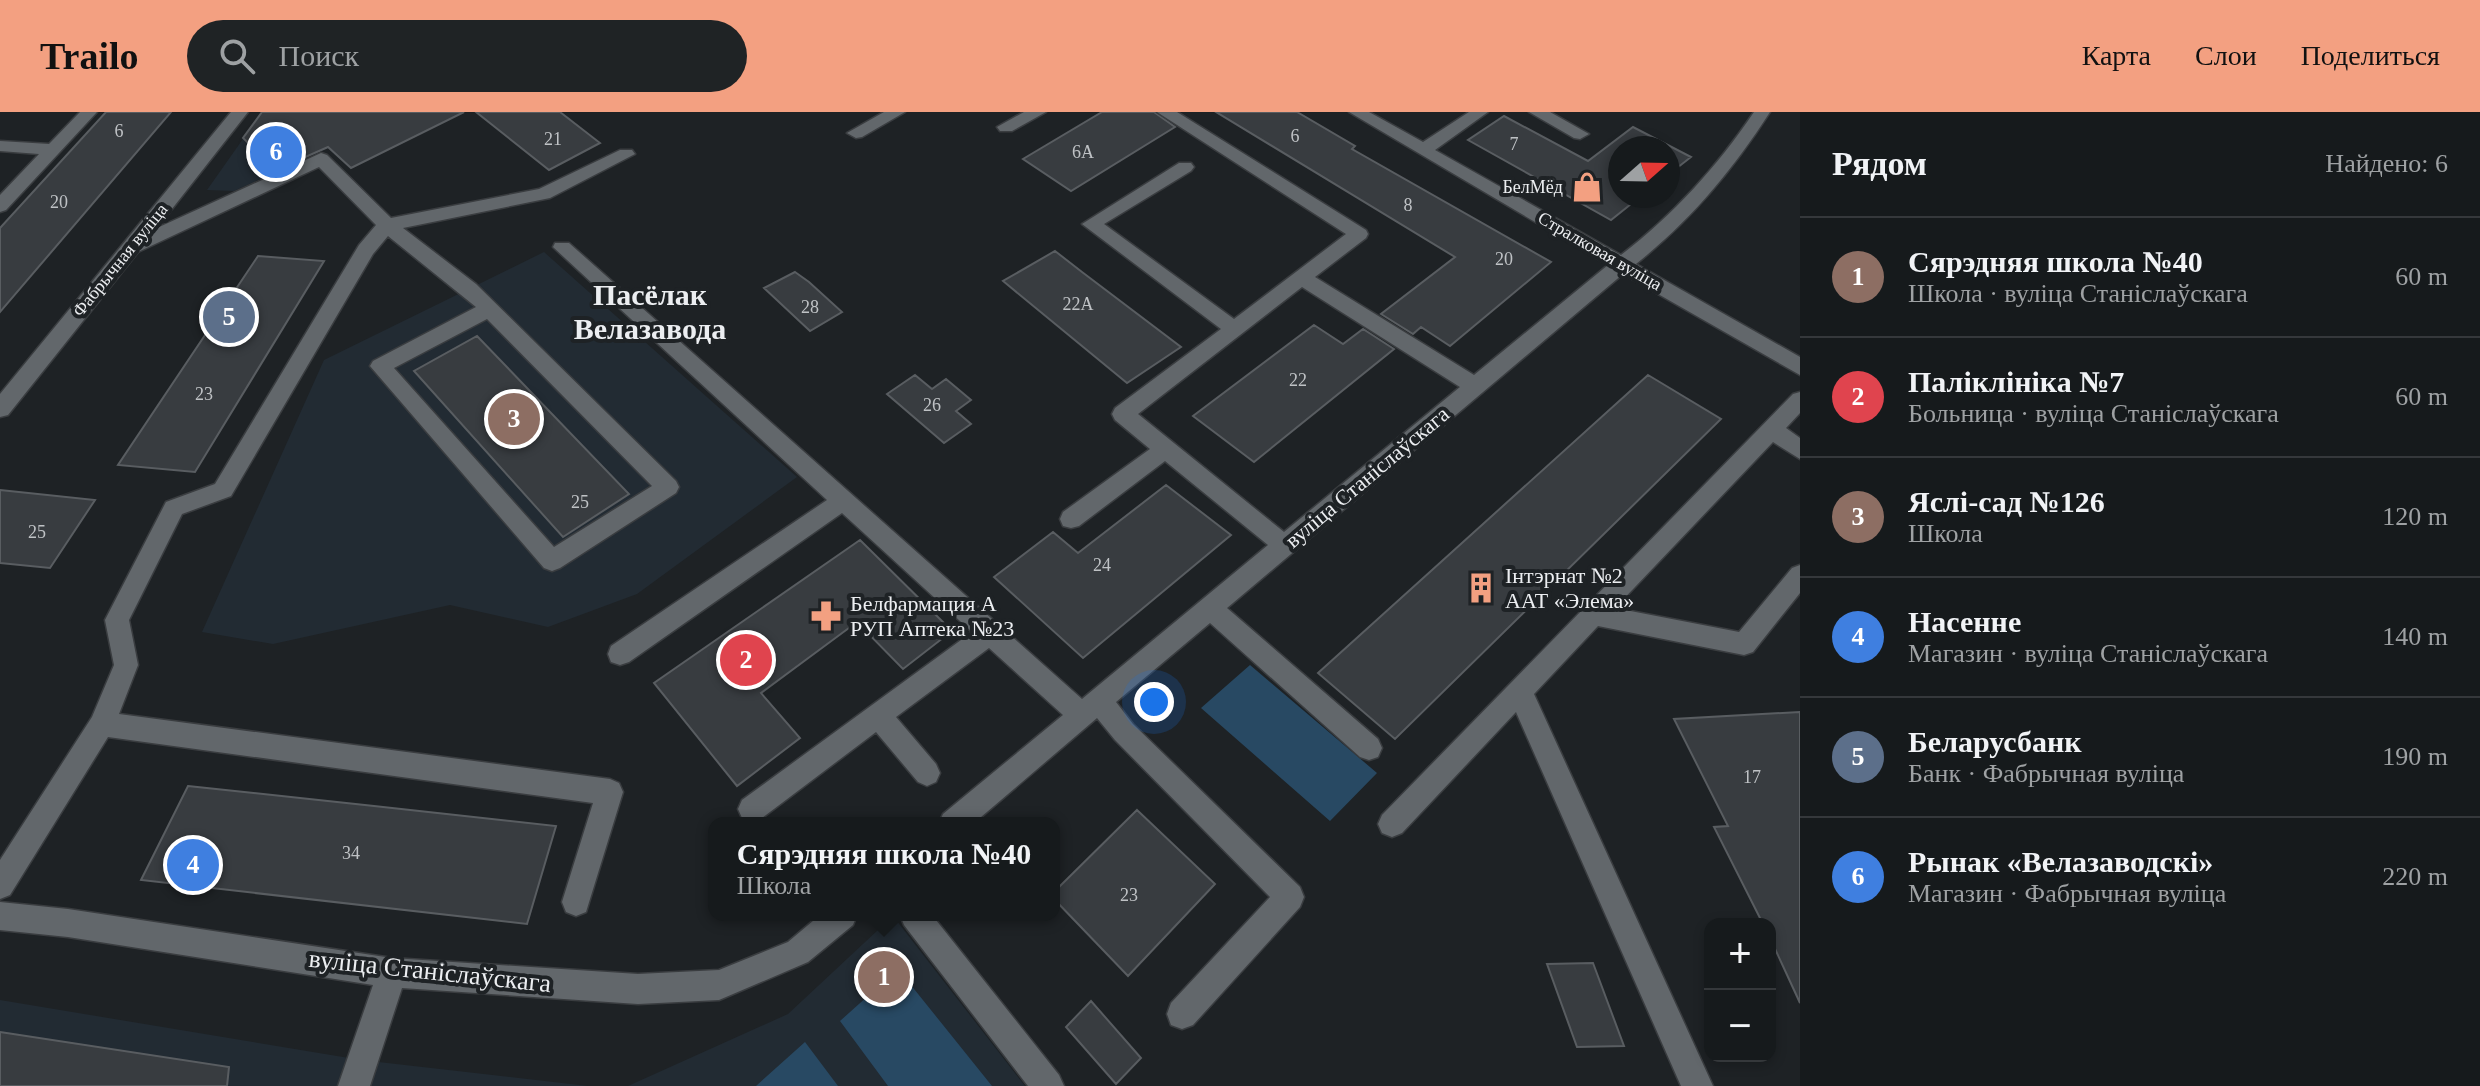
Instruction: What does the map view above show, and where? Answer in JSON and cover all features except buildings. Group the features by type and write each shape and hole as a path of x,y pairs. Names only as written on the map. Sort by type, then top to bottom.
{"street":[{"path":"0,206 89,112"},
{"name":"Фабрычная вуліца","path":"0,409 10,383 129,248 240,112"},
{"path":"856,133 897,112"},
{"path":"1006,127 1038,112"},
{"path":"1165,112 1359,234 1123,414 1259,527 1286,545"},
{"name":"Стралковая вуліца","path":"1357,112 1800,367"},
{"path":"1423,150 1480,112"},
{"path":"1537,112 1580,134"},
{"name":"вуліца Станіслаўскага","path":"960,817 1662,233 1729,162 1762,112"},
{"path":"0,146 52,150"},
{"path":"0,885 102,724 126,665 117,620 174,508 223,490 366,250 387,225 544,194 626,154"},
{"path":"129,248 321,159 387,225 469,289 668,487 552,561 380,366 489,309"},
{"path":"1185,167 1091,224 1236,330"},
{"path":"562,247 991,632 1124,732 1290,897 1182,1014"},
{"path":"1302,278 1475,386"},
{"path":"1392,824 1800,400"},
{"path":"1773,430 1800,450"},
{"path":"1071,519 1166,449"},
{"path":"620,654 845,499"},
{"path":"1595,615 1744,644 1800,575"},
{"path":"1210,608 1369,748"},
{"path":"752,809 991,632"},
{"path":"1520,692 1697,1086"},
{"path":"878,715 927,773"},
{"path":"102,724 610,792 576,902"},
{"name":"вуліца Станіслаўскага","path":"0,916 68,923 392,973 638,989 719,985 798,952 836,921"},
{"path":"919,921 1048,1086"},
{"path":"354,1086 392,973"}],"shaded area":[{"path":"262,112 464,112 351,168 328,148 234,191 207,190"},
{"path":"544,252 797,477 637,594 548,627 450,605 273,644 202,632 324,360"},
{"path":"1250,665 1377,773 1330,821 1201,708"},
{"path":"888,921 897,921 1025,1086 628,1086 788,1014"},
{"path":"898,969 992,1086 888,1086 840,1021"},
{"path":"0,1000 361,1060 588,1086 0,1086"},
{"path":"805,1042 838,1086 756,1086"}],"place":[{"name":"Рынак «Велазаводскі»","path":"276,152"},
{"name":"БелМёд","path":"1587,187"},
{"name":"Беларусбанк","path":"229,317"},
{"name":"Яслі-сад №126","path":"514,419"},
{"name":"Інтэрнат №2 ААТ «Элема»","path":"1481,588"},
{"name":"Белфармация А РУП Аптека №23","path":"826,616"},
{"name":"Паліклініка №7","path":"746,660"},
{"name":"Насенне","path":"193,865"},
{"name":"Сярэдняя школа №40","path":"884,977"}],"district":[{"name":"Пасёлак Велазавода","path":"650,311"}]}
